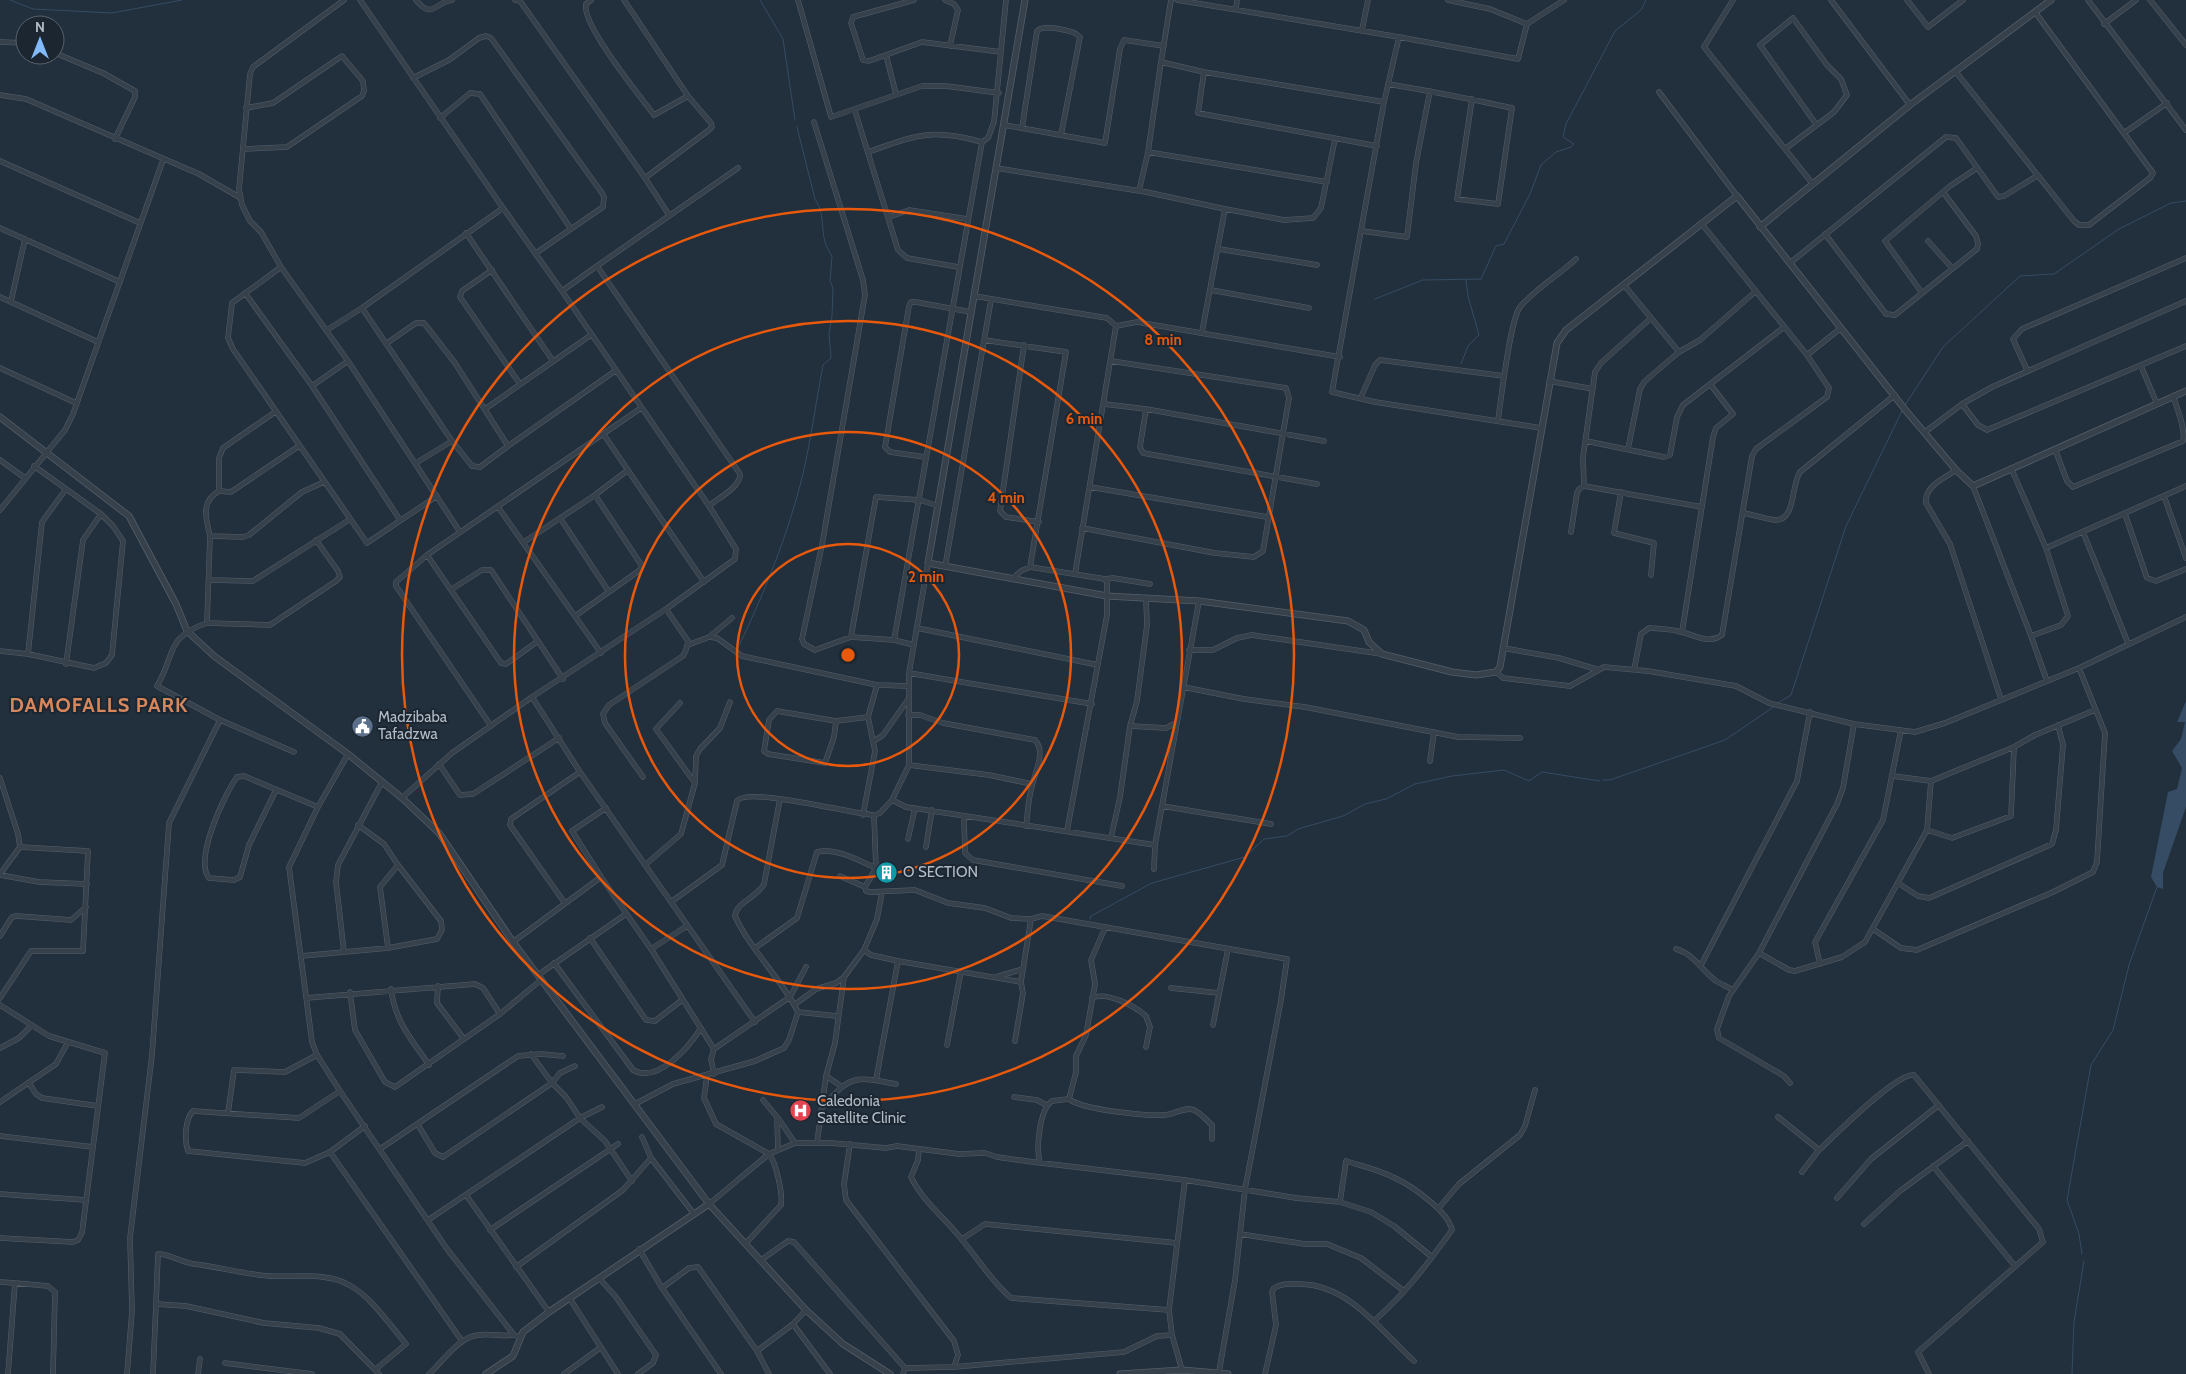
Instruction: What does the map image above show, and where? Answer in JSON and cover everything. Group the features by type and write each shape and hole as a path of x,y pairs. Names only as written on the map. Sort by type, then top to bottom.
{"street":[{"path":"344,0 253,67 250,74 246,108 239,198 250,221 261,232 281,267 327,330 460,532"},
{"path":"360,0 440,118 562,291 708,506 736,553 731,563 601,653 532,697 439,764 402,798"},
{"path":"416,0 424,9 431,10 452,0"},
{"path":"515,0 520,1 669,215"},
{"path":"591,0 586,4 586,17 606,50 654,115 688,96"},
{"path":"624,0 688,96 709,119 712,127 645,178"},
{"path":"798,0 831,117 922,86 946,86 999,93"},
{"path":"914,0 851,19 863,60 869,61 922,42 1001,52"},
{"path":"945,0 954,4 958,10 950,46"},
{"path":"868,152 919,134 932,133 982,142 988,138 992,130 999,93 1006,0"},
{"path":"671,902 722,865 738,798 747,795 780,799 874,816 880,813 892,800 909,765 907,701 909,673 1025,0"},
{"path":"1139,191 1148,152 1171,0"},
{"path":"1177,0 1362,30 1518,60 1527,24 1561,1"},
{"path":"1236,9 1237,0"},
{"path":"1362,30 1368,0"},
{"path":"1448,0 1490,9 1527,24"},
{"path":"1733,0 1704,47 1812,183"},
{"path":"1831,0 1910,105"},
{"path":"1907,0 1928,27 1963,0"},
{"path":"1760,227 1910,105 2051,0"},
{"path":"2088,0 2104,24 2186,130"},
{"path":"2104,24 2136,0"},
{"path":"2150,0 2186,45"},
{"path":"1956,72 2037,176 2079,225 2089,225 2152,176 2152,170 2035,12"},
{"path":"1785,149 1834,112 1847,95 1841,79 1827,65 1793,18 1760,45 1816,124"},
{"path":"1022,128 1037,31 1044,27 1074,33 1080,37 1061,135"},
{"path":"413,78 448,60 479,38 486,36 492,38 604,197 603,207 536,253"},
{"path":"1398,37 1384,102 1378,146 1332,392 1361,397 1375,402 1540,428"},
{"path":"1004,125 1105,143 1120,50 1124,40 1164,46"},
{"path":"0,42 15,43"},
{"path":"886,55 896,94"},
{"path":"244,148 287,147 362,96 365,86 364,81 342,56 273,103 246,108"},
{"path":"65,57 103,73 135,91 135,97 115,139"},
{"path":"1161,62 1204,72 1384,102"},
{"path":"1204,72 1198,113 1378,146"},
{"path":"1388,84 1430,90 1472,99 1512,108 1498,204 1457,199 1472,99"},
{"path":"1362,231 1407,237 1416,163 1430,90"},
{"path":"1659,92 1760,227 1907,412 1956,470 1973,486 2047,681"},
{"path":"440,118 470,93 480,94 571,228"},
{"path":"0,95 26,99 199,174 239,198"},
{"path":"2124,132 2167,104"},
{"path":"855,110 898,250 902,255 958,267"},
{"path":"814,122 863,280 865,295 822,545 802,638 809,648 815,650 851,637 894,640 914,645"},
{"path":"1790,263 1946,137 1956,138 1998,197 2001,198 2037,176"},
{"path":"996,168 1139,191 1284,220 1314,218 1321,208 1335,139"},
{"path":"894,640 920,500 925,457 958,267 982,142"},
{"path":"1148,152 1327,182"},
{"path":"0,510 65,430 74,414 76,403 163,160"},
{"path":"0,161 140,223"},
{"path":"562,291 738,168"},
{"path":"1922,293 1885,241 1943,192 1977,168"},
{"path":"1825,234 1889,316 1895,315 1972,253 1978,243 1970,226 1943,192"},
{"path":"1188,650 1213,650 1237,638 1252,635 1382,654 1452,672 1476,675 1496,672 1500,667 1540,428 1557,344 1566,330 1738,196"},
{"path":"327,330 362,308 503,208"},
{"path":"1202,332 1225,209"},
{"path":"889,217 909,210 967,219"},
{"path":"1634,670 1641,634 1649,628 1682,632 1708,639 1717,639 1722,635 1744,513 1752,456 1756,449 1827,397 1829,392 1829,388 1806,355 1701,223"},
{"path":"0,228 120,282"},
{"path":"466,233 553,361"},
{"path":"11,301 25,239"},
{"path":"1928,241 1952,268"},
{"path":"1218,249 1317,265"},
{"path":"2026,370 2013,339 2022,329 2186,258"},
{"path":"1498,420 1515,319 1520,307 1576,259"},
{"path":"597,266 740,474 739,482 708,506"},
{"path":"281,267 245,293 231,307 228,338 233,349 275,412 349,520 367,543 437,496"},
{"path":"492,270 462,290 460,297 520,384"},
{"path":"1624,286 1679,352"},
{"path":"1211,290 1309,308"},
{"path":"1628,449 1640,390 1645,381 1679,352 1700,340 1756,291"},
{"path":"245,293 312,386 400,520"},
{"path":"974,296 1107,318 1116,326"},
{"path":"0,297 98,342"},
{"path":"946,567 991,300"},
{"path":"1925,432 1962,404 2026,370 2186,301"},
{"path":"925,457 890,452 885,447 907,315 911,302 971,312"},
{"path":"362,308 452,441 472,466 476,468 615,371"},
{"path":"1584,486 1583,457 1598,367 1650,318"},
{"path":"387,343 416,322 424,322 485,409 508,446"},
{"path":"1116,326 1137,322 1340,357"},
{"path":"1075,574 1116,326"},
{"path":"1586,441 1664,457 1670,455 1679,412 1684,405 1783,328"},
{"path":"1806,355 1842,328"},
{"path":"485,409 591,335"},
{"path":"984,340 1066,352 1030,567"},
{"path":"1024,346 1000,511 1006,518 1039,522"},
{"path":"1962,404 1978,425 1986,430 2186,346"},
{"path":"1082,528 1215,552 1254,557 1262,551 1288,390 1284,387 1111,360"},
{"path":"1361,397 1375,365 1380,360 1504,376"},
{"path":"312,386 348,362"},
{"path":"2141,366 2157,404"},
{"path":"0,368 76,403"},
{"path":"1549,381 1593,389"},
{"path":"1682,632 1714,433 1733,414 1710,384"},
{"path":"1973,486 2186,391"},
{"path":"1744,513 1775,520 1784,517 1792,505 1794,484 1800,472 1894,395"},
{"path":"2054,449 2067,481 2073,487 2183,441 2186,433 2173,396"},
{"path":"1104,404 1146,409 1324,441"},
{"path":"491,726 396,586 398,578 427,555 641,408"},
{"path":"1146,409 1140,447 1143,453 1316,484"},
{"path":"219,491 219,458 223,448 275,412"},
{"path":"0,417 129,516 176,604 187,631 214,656 348,754 402,798 439,833 513,942 709,1204 746,1242 806,1310 843,1344 890,1374"},
{"path":"604,435 704,582"},
{"path":"416,463 452,441"},
{"path":"207,624 210,536 204,510 210,498 219,491 231,492 299,446"},
{"path":"0,460 25,478"},
{"path":"0,651 28,654 66,664 94,668 106,663 112,655 123,541 113,526 101,514 34,466"},
{"path":"2011,468 2046,548 2068,616 2061,625 2031,636"},
{"path":"524,542 628,470"},
{"path":"1956,470 1932,486 1925,497 1926,503 1950,544 2001,699"},
{"path":"210,536 243,537 249,535 288,506 302,492 324,482"},
{"path":"1571,532 1577,493 1584,486 1702,506"},
{"path":"2046,548 2186,486"},
{"path":"1090,487 1267,517"},
{"path":"28,654 42,522 66,489"},
{"path":"1621,492 1614,534 1652,541 1654,543 1651,575"},
{"path":"575,616 640,570 642,566 595,494"},
{"path":"2164,496 2186,558"},
{"path":"851,637 876,497 920,500 938,506"},
{"path":"498,508 524,542 601,653"},
{"path":"66,664 83,540 101,514"},
{"path":"2125,514 2147,578 2156,581 2186,569"},
{"path":"560,518 609,592"},
{"path":"209,580 254,581 349,520"},
{"path":"2083,532 2128,643"},
{"path":"294,752 220,720 157,686 177,638 187,631 207,624 270,625 336,581 340,577 338,571 316,540"},
{"path":"427,555 501,663 506,664 538,641"},
{"path":"928,563 1107,596 1199,601 1348,622 1364,630 1369,642 1382,654"},
{"path":"1012,580 1020,570 1030,567 1150,584"},
{"path":"452,590 482,570 491,570 562,679"},
{"path":"1067,830 1092,704 1107,615 1105,579"},
{"path":"1111,838 1120,797 1130,726 1137,701 1147,625 1146,598"},
{"path":"1154,869 1155,845 1188,650 1199,601"},
{"path":"666,609 688,645"},
{"path":"1496,672 1503,678 1570,686 1608,666 1736,686 1769,703 1854,724 1915,732 1945,723 2079,668 2186,617"},
{"path":"643,777 605,722 604,714 609,705 682,656 688,645 709,637 732,618"},
{"path":"917,628 1098,665"},
{"path":"709,637 717,638 742,656 877,686 908,686"},
{"path":"1503,648 1559,658 1599,670"},
{"path":"1874,929 1901,948 1917,950 2053,892 2092,873 2097,862 2105,738 2103,724 2095,710 2079,668"},
{"path":"909,673 1092,704"},
{"path":"863,815 874,759 874,741 868,716 877,686"},
{"path":"1183,687 1244,699 1305,707 1472,738 1520,738"},
{"path":"532,697 580,772 755,1022"},
{"path":"874,741 883,736 907,701"},
{"path":"645,865 681,834 695,783 696,756 700,749 720,728 730,702"},
{"path":"680,703 656,730 695,783"},
{"path":"1893,776 1932,781 2014,747 2058,725 2095,710"},
{"path":"836,721 834,737 825,763 768,754 764,751 770,720 777,711 836,721 868,716"},
{"path":"1701,965 1797,782 1810,712"},
{"path":"908,715 920,715 943,723 1035,740 1040,752 1036,776 1032,784 1026,826"},
{"path":"128,1374 132,1311 130,1238 152,1055 169,824 220,720"},
{"path":"1130,726 1166,728 1176,723"},
{"path":"1790,1083 1784,1076 1718,1038 1717,1028 1733,990 1759,953 1837,804 1843,788 1854,724"},
{"path":"1898,883 1920,898 1929,898 2052,844 2056,830 2063,745 2058,725"},
{"path":"1820,964 1815,942 1883,820 1901,730"},
{"path":"1430,761 1434,732"},
{"path":"439,764 460,795 473,794 559,738"},
{"path":"1927,830 1952,838 2011,816 2014,747"},
{"path":"348,754 318,807 289,867 312,1042 317,1055 340,1091 447,1248 517,1336 519,1346 513,1356 486,1374"},
{"path":"909,765 989,775 1032,784"},
{"path":"564,902 510,825 511,819 580,772"},
{"path":"276,790 249,845 240,877 234,880 209,878 206,870 208,835 236,779 244,776 318,807"},
{"path":"0,778 18,834 20,847 0,874 39,882 87,884"},
{"path":"1759,953 1789,970 1803,970 1842,957 1857,949 1874,929 1927,830 1932,781"},
{"path":"344,952 336,874 342,854 382,782"},
{"path":"635,1104 673,1084 755,1061 784,1048 798,1012 790,997 742,930 736,912 757,895 764,884 780,799"},
{"path":"892,800 902,806 964,817 1067,830 1155,845"},
{"path":"1162,806 1271,824"},
{"path":"606,808 572,831 572,834 650,949 714,1049"},
{"path":"908,839 915,808"},
{"path":"926,847 932,810"},
{"path":"865,887 876,868 874,816"},
{"path":"964,817 965,853 973,860 1122,886"},
{"path":"301,956 388,948 431,941 437,939 442,930 439,918 384,844 358,825"},
{"path":"0,998 31,951 84,951 88,851 20,847"},
{"path":"755,948 797,918 818,852 823,850 849,856 876,868"},
{"path":"388,948 380,887 398,864"},
{"path":"840,876 865,887 866,891 870,892 915,890 948,903 985,908 1011,918 1032,919 1042,916 1287,959 1282,1000 1245,1190 1231,1308 1219,1372"},
{"path":"513,942 564,902 600,877"},
{"path":"794,1005 816,989 836,983 844,977 864,950 877,919 882,892"},
{"path":"0,936 12,917 71,920 86,907"},
{"path":"350,992 354,1030 385,1082 395,1087 500,1014 554,962 626,914"},
{"path":"1015,1041 1023,994 1020,982 1032,919"},
{"path":"650,949 687,926"},
{"path":"1069,1099 1076,1072 1076,1056 1086,1035 1095,984 1091,960 1105,928"},
{"path":"590,938 646,1020 655,1021 682,1000"},
{"path":"1213,1025 1228,949"},
{"path":"1676,949 1683,951 1701,965 1715,980 1733,990"},
{"path":"864,950 871,955 898,961 1020,982"},
{"path":"876,1080 898,961"},
{"path":"554,962 632,1070 639,1074 647,1075 660,1069 689,1045 701,1028"},
{"path":"714,1074 711,1058 714,1049 790,997 806,967"},
{"path":"994,978 1023,969"},
{"path":"947,1045 961,971"},
{"path":"817,1143 826,1076 835,1043 837,1016 844,977"},
{"path":"306,998 350,992 479,985 500,1014"},
{"path":"438,986 437,1003 464,1039"},
{"path":"1171,988 1219,993"},
{"path":"392,989 394,1008 399,1021 429,1065"},
{"path":"1092,998 1098,995 1122,1001 1146,1016 1150,1027 1146,1047"},
{"path":"0,1005 49,1036 105,1053 82,1233 77,1241 0,1238"},
{"path":"798,1012 837,1016"},
{"path":"0,1048 19,1038 31,1026"},
{"path":"0,1102 56,1064 68,1042"},
{"path":"531,1054 552,1083 566,1097 580,1118 610,1149 632,1181"},
{"path":"380,1150 518,1056 531,1054 563,1056"},
{"path":"228,1114 234,1070 285,1072 317,1055"},
{"path":"418,1125 435,1153 443,1157 552,1083 560,1073 575,1066"},
{"path":"1802,1172 1820,1150 1856,1114 1906,1075 1914,1075 2035,1223 2043,1237 2043,1242 1918,1352 1930,1374"},
{"path":"707,1076 704,1098 716,1124 769,1154 775,1161 777,1169 781,1205 746,1242"},
{"path":"826,1076 841,1086"},
{"path":"822,1108 841,1086 848,1081 876,1080 896,1084"},
{"path":"29,1083 36,1094 42,1098 98,1106"},
{"path":"1438,1209 1459,1184 1520,1135 1525,1126 1535,1090"},
{"path":"340,1091 299,1118 193,1111 188,1116 185,1144 188,1151 304,1163 330,1152 365,1126"},
{"path":"1014,1097 1037,1100 1046,1105"},
{"path":"1040,1163 1038,1155 1042,1112 1046,1105 1052,1101 1069,1099 1075,1103 1102,1110 1163,1115 1182,1110 1195,1110 1212,1125 1212,1139"},
{"path":"763,1100 795,1143"},
{"path":"1837,1198 1871,1159 1938,1105"},
{"path":"428,1220 580,1118 602,1107"},
{"path":"777,1117 778,1150"},
{"path":"1778,1117 1820,1150"},
{"path":"0,1136 93,1147"},
{"path":"642,1137 651,1158 694,1214"},
{"path":"1864,1224 1900,1191 1968,1141"},
{"path":"430,1374 462,1341 478,1334 517,1336 639,1249 709,1204 769,1154 795,1143 850,1144 868,1147 896,1146 959,1154 986,1153 997,1158 1185,1180 1296,1198 1340,1202 1371,1212 1394,1226 1432,1257"},
{"path":"490,1230 618,1144"},
{"path":"850,1144 844,1184 846,1200 954,1340 958,1355 954,1367"},
{"path":"919,1149 918,1160 911,1177 916,1188 962,1239 1000,1289 1010,1298 1169,1310"},
{"path":"330,1152 462,1341"},
{"path":"1033,1162 1038,1155"},
{"path":"516,1267 623,1190 651,1158"},
{"path":"1340,1202 1346,1162 1396,1178 1438,1209 1450,1221 1452,1230 1432,1257 1404,1291 1375,1320"},
{"path":"1933,1166 2015,1266"},
{"path":"1182,1370 1172,1335 1169,1310 1185,1180"},
{"path":"0,1194 86,1200"},
{"path":"466,1195 550,1312"},
{"path":"962,1239 985,1224 1177,1243"},
{"path":"1240,1234 1305,1244 1327,1244 1361,1258 1404,1291"},
{"path":"761,1260 788,1241 794,1242 905,1368 954,1367 1124,1352 1157,1336 1172,1335"},
{"path":"639,1249 662,1288 720,1374"},
{"path":"153,1374 158,1254 166,1254 186,1263 269,1276 306,1274 351,1286 377,1308 406,1344 377,1372 340,1334 319,1328 264,1322 186,1306 156,1304"},
{"path":"662,1288 689,1268 698,1267 757,1351 769,1374"},
{"path":"599,1278 616,1296 656,1355 653,1363 638,1374"},
{"path":"0,1282 48,1286 55,1292 53,1374"},
{"path":"8,1374 16,1283"},
{"path":"1265,1374 1276,1324 1272,1292 1277,1286 1306,1284 1337,1294 1375,1320 1414,1362"},
{"path":"570,1299 618,1374"},
{"path":"757,1351 793,1324 806,1310"},
{"path":"793,1324 830,1374"},
{"path":"564,1374 600,1348"},
{"path":"198,1374 200,1359"},
{"path":"225,1363 312,1374"},
{"path":"903,1374 905,1368"},
{"path":"1120,1374 1182,1370 1228,1374"}],"water":[{"path":"2186,701 2186,807 2163,873 2163,889 2157,887 2151,877 2168,792 2177,789 2182,768 2172,751 2181,739 2185,722 2177,722"}],"waterway":[{"path":"10,0 33,9 112,13 182,0"},
{"path":"760,0 783,39 795,120"},
{"path":"1375,299 1423,280 1481,279 1496,246 1504,244 1530,194 1541,165 1556,152 1571,147 1574,144 1563,137 1566,124 1615,31 1641,10 1646,0"},
{"path":"737,650 766,586 783,542 806,461 823,365 831,358 829,334 832,316 833,288 830,281 832,256 827,248 823,234 821,213 815,199 797,127"},
{"path":"1905,405 1943,347 2020,276 2054,274 2119,229 2171,203 2186,201"},
{"path":"1461,364 1468,346 1479,335 1468,296 1466,280"},
{"path":"1778,703 1791,695 1846,526 1902,411"},
{"path":"1603,780 1610,780 1725,740 1775,706"},
{"path":"1090,919 1091,916 1152,883 1245,857 1264,839 1287,836 1298,829 1343,816 1365,804 1386,799 1415,784 1452,776 1504,770 1529,781 1542,772 1600,781"},
{"path":"2082,1254 2079,1234 2067,1200 2091,1065 2113,1030 2129,965 2157,887"},
{"path":"2072,1374 2074,1322 2084,1261"}],"place":[{"name":"Madzibaba Tafadzwa","path":"362,726"},
{"name":"O SECTION","path":"887,872"},
{"name":"Caledonia Satellite Clinic","path":"801,1110"}],"district":[{"name":"DAMOFALLS PARK","path":"99,705"}]}
